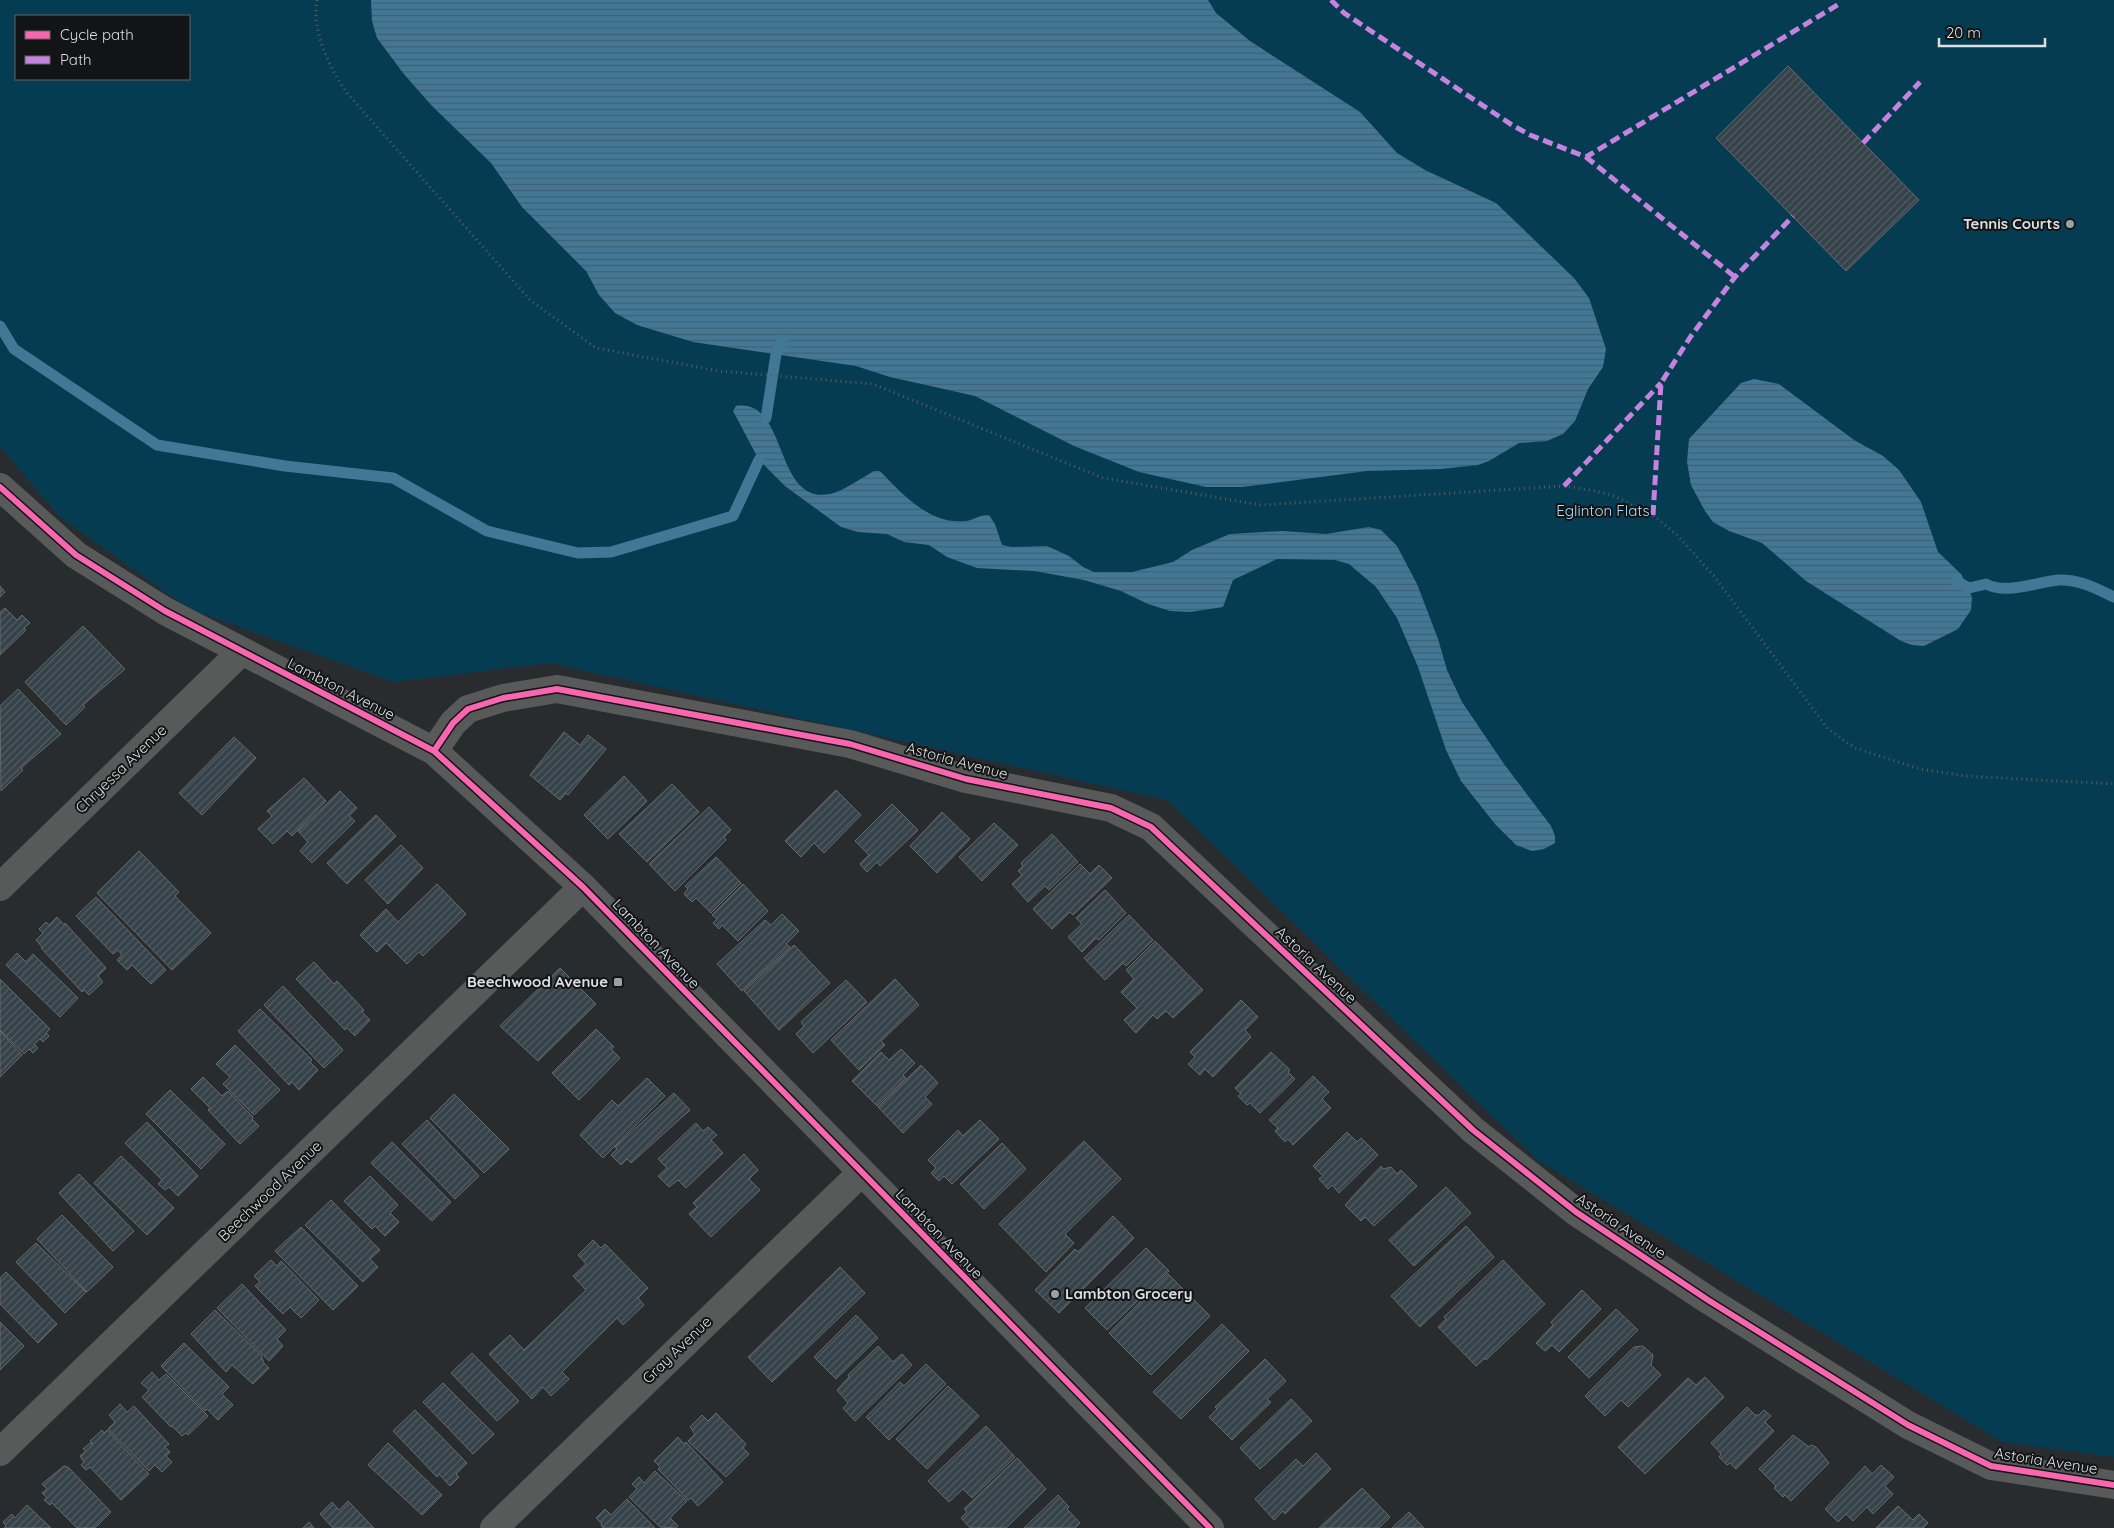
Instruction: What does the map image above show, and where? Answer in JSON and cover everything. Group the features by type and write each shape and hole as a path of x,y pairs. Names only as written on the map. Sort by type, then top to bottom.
{"street":[{"name":"Lambton Avenue","path":"0,487 76,556 165,611 434,751 583,887 1210,1528"},
{"name":"Chryessa Avenue","path":"0,887 242,651"},
{"name":"Astoria Avenue","path":"434,751 453,723 468,709 502,698 557,689 850,744 966,779 1111,808 1151,827 1473,1130 1576,1212 1716,1305 1917,1429 1991,1466 2114,1485"},
{"name":"Beechwood Avenue","path":"0,1452 583,887"},
{"name":"Gray Avenue","path":"494,1528 862,1173"}],"path":[{"path":"317,0 316,17 321,39 344,88 541,310 596,348 719,371 874,384 1103,478 1261,505 1564,486 1596,491 1653,515 1677,535 1714,576 1828,729 1855,748 1920,768 1944,773 1989,779 2114,784"}],"green space":[{"name":"Eglinton Flats","path":"0,0 2114,0 2114,1457 2002,1442 1536,1159 1167,800 550,663 394,682 189,609 60,517 0,447"}],"shaded area":[{"path":"371,0 1208,0 1216,13 1250,41 1360,112 1397,153 1425,170 1496,203 1574,278 1589,298 1606,349 1603,367 1588,389 1575,421 1563,434 1547,441 1519,443 1489,461 1478,465 1441,469 1367,471 1242,487 1206,487 1139,472 1074,446 975,396 890,377 856,366 693,342 637,325 615,313 599,295 586,271 522,207 491,163 432,106 403,73 377,38 372,21"},
{"path":"1754,379 1779,384 1854,440 1883,456 1899,470 1921,502 1938,552 1961,574 1969,588 1972,598 1971,610 1958,629 1924,646 1912,645 1901,641 1806,581 1762,543 1729,531 1713,522 1691,485 1687,462 1689,439 1741,383"},
{"path":"736,406 753,408 765,418 774,433 789,469 799,484 812,493 830,494 847,487 874,471 880,471 918,507 929,513 953,521 972,520 983,515 989,515 995,524 1002,545 1012,547 1047,546 1069,556 1083,567 1094,572 1132,572 1173,562 1192,550 1230,534 1282,531 1326,534 1369,527 1381,530 1397,546 1417,584 1438,639 1447,670 1462,702 1504,764 1551,826 1555,836 1555,843 1544,849 1532,851 1516,845 1495,824 1461,781 1446,750 1418,667 1397,618 1376,587 1349,564 1335,560 1277,559 1233,580 1223,607 1190,612 1170,611 1148,604 1121,591 1084,580 1034,571 977,568 947,557 929,545 904,542 887,534 858,532 841,527 785,486 759,460 733,411"}],"building":[{"path":"1788,66 1919,200 1846,271 1716,138"},
{"path":"0,586 5,592 0,597"},
{"path":"5,608 17,620 22,615 30,623 24,628 26,630 0,655 0,612"},
{"path":"83,626 125,669 83,705 85,707 66,725 25,682"},
{"path":"18,689 61,734 21,768 23,770 1,791 0,706"},
{"path":"564,732 580,745 588,735 606,749 568,795 566,793 560,800 530,775"},
{"path":"234,737 256,758 202,815 179,793"},
{"path":"624,776 647,801 608,839 584,815"},
{"path":"304,778 326,801 292,836 287,831 273,844 258,829 272,816 267,811"},
{"path":"672,784 699,812 647,862 619,834"},
{"path":"836,790 861,815 824,853 814,843 801,857 785,841"},
{"path":"340,791 357,808 349,816 355,821 312,863 300,851 308,842 298,831"},
{"path":"892,804 918,830 880,866 877,862 867,872 860,864 869,855 855,841"},
{"path":"709,807 731,830 724,837 726,840 675,891 649,864"},
{"path":"942,812 970,839 937,873 910,846"},
{"path":"376,815 396,836 347,884 327,863"},
{"path":"994,823 1018,845 982,881 959,857"},
{"path":"1052,834 1078,862 1049,890 1045,886 1028,902 1012,884 1022,875 1018,871 1023,866 1021,863"},
{"path":"401,845 423,868 388,904 365,880"},
{"path":"139,851 179,892 175,896 211,933 172,970 97,893"},
{"path":"716,857 741,883 711,913 696,898 692,902 684,894 688,889 685,886"},
{"path":"1080,864 1090,874 1099,865 1112,878 1073,915 1070,912 1052,929 1033,909"},
{"path":"437,884 466,914 423,956 419,952 407,964 386,943 377,952 360,935 386,909 398,922"},
{"path":"743,884 768,911 738,941 722,925 719,929 713,923 717,919 712,915"},
{"path":"1105,890 1126,913 1099,940 1096,938 1082,952 1068,937 1082,924 1076,918"},
{"path":"96,897 166,970 151,984 132,965 127,970 117,960 122,955 118,950 113,954 76,916"},
{"path":"782,914 799,931 786,944 790,947 742,991 717,964 765,920 771,925"},
{"path":"1129,915 1153,940 1126,966 1123,963 1105,980 1084,958"},
{"path":"57,917 64,925 65,923 106,968 98,976 103,982 89,995 84,990 82,992 41,948 36,940 43,933 39,929 46,922 49,925"},
{"path":"1155,941 1203,990 1173,1018 1166,1011 1157,1019 1153,1015 1136,1033 1124,1020 1137,1008 1121,992 1134,979 1126,970"},
{"path":"794,945 830,983 779,1030 744,991"},
{"path":"17,953 26,962 33,954 78,998 60,1017 6,965"},
{"path":"314,962 334,984 337,981 364,1010 362,1012 370,1020 355,1036 347,1028 345,1030 296,979"},
{"path":"560,968 596,1004 538,1061 500,1026"},
{"path":"0,979 50,1029 46,1033 49,1036 43,1042 40,1039 34,1044 38,1048 33,1053 29,1049 24,1054 0,1030"},
{"path":"895,979 919,1005 881,1041 885,1045 859,1070 831,1040"},
{"path":"846,980 867,1002 813,1053 796,1034 804,1026 801,1022"},
{"path":"283,986 343,1050 324,1068 264,1005"},
{"path":"1241,1000 1258,1017 1245,1030 1251,1037 1213,1077 1205,1069 1200,1075 1188,1064 1195,1057 1190,1052"},
{"path":"260,1009 312,1060 310,1062 318,1070 299,1090 292,1082 289,1085 238,1031"},
{"path":"596,1029 614,1047 611,1049 620,1058 579,1100 552,1073"},
{"path":"0,1031 22,1055 0,1077"},
{"path":"235,1045 280,1090 254,1115 223,1084 230,1077 216,1064"},
{"path":"901,1049 915,1063 903,1075 906,1078 877,1106 852,1081 881,1052 889,1060"},
{"path":"1271,1052 1290,1070 1288,1072 1295,1079 1260,1113 1250,1103 1247,1105 1238,1096 1241,1094 1235,1088"},
{"path":"921,1065 938,1083 925,1097 932,1104 903,1133 878,1107"},
{"path":"1313,1076 1329,1092 1322,1099 1331,1108 1293,1145 1288,1139 1285,1142 1275,1131 1278,1128 1269,1120"},
{"path":"203,1077 222,1096 228,1091 259,1126 240,1144 208,1110 210,1108 191,1089"},
{"path":"647,1078 665,1096 603,1158 580,1135 612,1100 618,1106"},
{"path":"170,1090 225,1144 201,1169 146,1114"},
{"path":"674,1093 690,1110 631,1163 627,1159 621,1165 611,1155 617,1149 615,1147"},
{"path":"454,1094 509,1149 484,1173 430,1118"},
{"path":"427,1120 479,1176 455,1199 402,1144"},
{"path":"980,1120 999,1139 952,1184 944,1176 939,1181 931,1173 936,1168 928,1160 958,1130 963,1136"},
{"path":"147,1122 198,1176 178,1196 169,1187 165,1190 158,1184 162,1180 125,1143"},
{"path":"696,1123 703,1131 708,1127 717,1135 711,1140 723,1153 686,1188 678,1180 669,1187 658,1176 667,1168 658,1159"},
{"path":"1347,1132 1357,1142 1361,1138 1378,1155 1339,1193 1332,1185 1328,1189 1319,1179 1323,1176 1313,1166"},
{"path":"1084,1141 1121,1179 1065,1234 1074,1243 1046,1272 999,1224"},
{"path":"392,1142 451,1202 432,1221 371,1163"},
{"path":"1002,1143 1026,1169 984,1209 960,1184"},
{"path":"744,1154 758,1170 749,1179 760,1190 711,1237 689,1214 697,1207 693,1203"},
{"path":"121,1156 174,1208 147,1235 94,1183"},
{"path":"1381,1166 1383,1169 1391,1167 1397,1174 1401,1170 1417,1186 1374,1226 1365,1217 1361,1221 1345,1205"},
{"path":"79,1174 134,1231 113,1251 59,1193"},
{"path":"370,1176 398,1205 390,1213 399,1222 385,1236 375,1226 372,1229 344,1201"},
{"path":"1446,1187 1471,1213 1414,1266 1389,1240"},
{"path":"331,1200 380,1250 370,1259 378,1267 363,1282 305,1225"},
{"path":"62,1215 113,1267 87,1292 37,1239"},
{"path":"1113,1216 1134,1238 1059,1313 1035,1290 1075,1249 1078,1252"},
{"path":"1466,1226 1494,1257 1420,1327 1391,1296"},
{"path":"301,1227 358,1286 333,1310 275,1251"},
{"path":"593,1240 601,1248 605,1244 648,1288 638,1298 644,1305 623,1325 617,1318 562,1372 569,1379 551,1396 543,1387 532,1399 489,1354 510,1335 524,1350 586,1290 573,1276 586,1264 578,1255"},
{"path":"36,1243 86,1292 65,1313 16,1262"},
{"path":"1146,1248 1169,1271 1107,1330 1085,1308"},
{"path":"271,1260 277,1266 281,1261 319,1300 301,1318 290,1307 283,1314 255,1286 260,1282 254,1276"},
{"path":"1503,1260 1545,1304 1486,1360 1485,1358 1476,1366 1438,1327 1446,1319 1444,1317"},
{"path":"840,1267 865,1293 772,1382 748,1357"},
{"path":"6,1272 57,1324 38,1343 0,1304 0,1278"},
{"path":"1168,1274 1210,1316 1151,1375 1109,1333"},
{"path":"242,1284 286,1330 277,1339 283,1346 269,1361 217,1308"},
{"path":"1582,1290 1601,1309 1559,1352 1552,1345 1545,1351 1536,1343 1553,1325 1551,1322"},
{"path":"1616,1309 1638,1330 1589,1378 1568,1357"},
{"path":"215,1310 261,1355 264,1363 269,1368 253,1384 232,1365 226,1372 191,1334"},
{"path":"856,1315 878,1338 836,1379 814,1357"},
{"path":"0,1322 24,1346 0,1370"},
{"path":"1222,1324 1249,1351 1181,1419 1153,1392"},
{"path":"184,1343 229,1387 222,1394 233,1405 218,1420 207,1409 205,1411 161,1366"},
{"path":"878,1346 893,1362 902,1354 912,1365 855,1421 843,1408 848,1403 837,1390 849,1377 848,1375"},
{"path":"1643,1346 1653,1355 1651,1365 1661,1375 1628,1407 1621,1400 1605,1416 1585,1396 1634,1347"},
{"path":"472,1353 519,1401 497,1421 451,1373"},
{"path":"1265,1359 1286,1381 1267,1399 1271,1402 1232,1440 1209,1417 1217,1409 1215,1407"},
{"path":"926,1364 946,1384 889,1440 866,1417 900,1382 904,1386"},
{"path":"152,1372 159,1380 166,1374 208,1416 188,1435 186,1433 182,1436 171,1427 142,1397 149,1390 141,1383"},
{"path":"1705,1377 1724,1397 1645,1474 1618,1447 1688,1378 1696,1385"},
{"path":"443,1383 494,1434 473,1454 423,1402"},
{"path":"948,1386 979,1416 927,1469 896,1439"},
{"path":"1291,1399 1312,1421 1260,1469 1240,1448"},
{"path":"120,1404 127,1412 134,1406 169,1444 165,1447 170,1452 166,1456 172,1462 162,1472 155,1465 149,1471 108,1429 115,1422 109,1415"},
{"path":"1747,1407 1755,1415 1759,1415 1764,1410 1771,1416 1765,1422 1774,1431 1736,1469 1730,1463 1727,1465 1719,1457 1721,1454 1711,1443"},
{"path":"415,1410 467,1463 456,1474 459,1477 450,1486 439,1474 437,1477 393,1431"},
{"path":"716,1413 746,1444 743,1448 749,1454 726,1477 688,1441 695,1434 690,1427 702,1415 708,1421"},
{"path":"986,1426 1015,1457 972,1498 963,1489 949,1502 928,1481"},
{"path":"102,1430 104,1433 107,1430 149,1474 121,1500 90,1467 86,1470 81,1465 84,1462 80,1456 86,1451 83,1449 90,1443 93,1444 90,1441"},
{"path":"1793,1435 1809,1447 1811,1445 1816,1447 1829,1463 1791,1501 1785,1495 1783,1497 1774,1488 1776,1486 1759,1469"},
{"path":"678,1437 684,1444 686,1442 723,1482 698,1506 691,1498 688,1500 658,1469 660,1467 654,1461"},
{"path":"388,1443 442,1495 422,1515 368,1465"},
{"path":"1316,1453 1331,1469 1285,1514 1283,1511 1274,1520 1255,1499 1296,1459 1303,1466"},
{"path":"1017,1458 1046,1489 1006,1528 970,1528 961,1518 967,1512 964,1509"},
{"path":"1881,1465 1894,1477 1885,1486 1893,1494 1873,1514 1867,1507 1853,1521 1846,1514 1838,1522 1825,1509 1865,1466 1872,1474"},
{"path":"64,1466 68,1467 111,1512 95,1528 77,1528 52,1503 50,1505 44,1500 47,1498 42,1493 47,1489 42,1484"},
{"path":"655,1471 687,1501 670,1518 678,1526 676,1528 660,1527 629,1497 637,1489 632,1484 639,1477 644,1483"},
{"path":"1362,1488 1390,1517 1379,1528 1319,1528"},
{"path":"1058,1495 1069,1507 1067,1509 1080,1523 1075,1528 1024,1528"},
{"path":"627,1499 655,1528 603,1528 596,1518 605,1509 611,1515"},
{"path":"348,1501 374,1528 333,1528 320,1514 332,1502 339,1510"},
{"path":"27,1505 51,1528 4,1528 6,1526 3,1522 12,1514 15,1518"},
{"path":"1898,1506 1913,1520 1919,1514 1928,1523 1923,1528 1876,1528"},
{"path":"1409,1512 1424,1528 1392,1528"},
{"path":"309,1522 314,1528 303,1528"}],"waterway":[{"path":"0,326 14,349 157,445 285,466 393,478 487,531 578,553 611,552 733,516 759,460"},
{"path":"766,418 776,354 783,340"},
{"path":"1956,581 1969,588 1986,584 1994,587 2012,588 2066,580 2088,585 2114,597"}],"marked path":[{"path":"1331,0 1344,13 1512,125 1530,135 1586,157 1839,4"},
{"path":"1863,143 1920,82"},
{"path":"1586,157 1735,277"},
{"path":"1653,515 1661,383 1691,336 1735,277 1793,216"},
{"path":"1564,486 1661,383"}],"cycle path":[{"path":"0,487 76,555 165,611 434,751 583,887 1210,1528"},
{"path":"434,751 453,723 468,709 503,698 557,689 850,744 966,779 1111,808 1151,827 1473,1130 1576,1212 1708,1300 1908,1425 1991,1466 2114,1485"}],"place":[{"name":"Tennis Courts","path":"2070,224"},
{"name":"Beechwood Avenue","path":"618,982"},
{"name":"Lambton Grocery","path":"1055,1294"}]}
